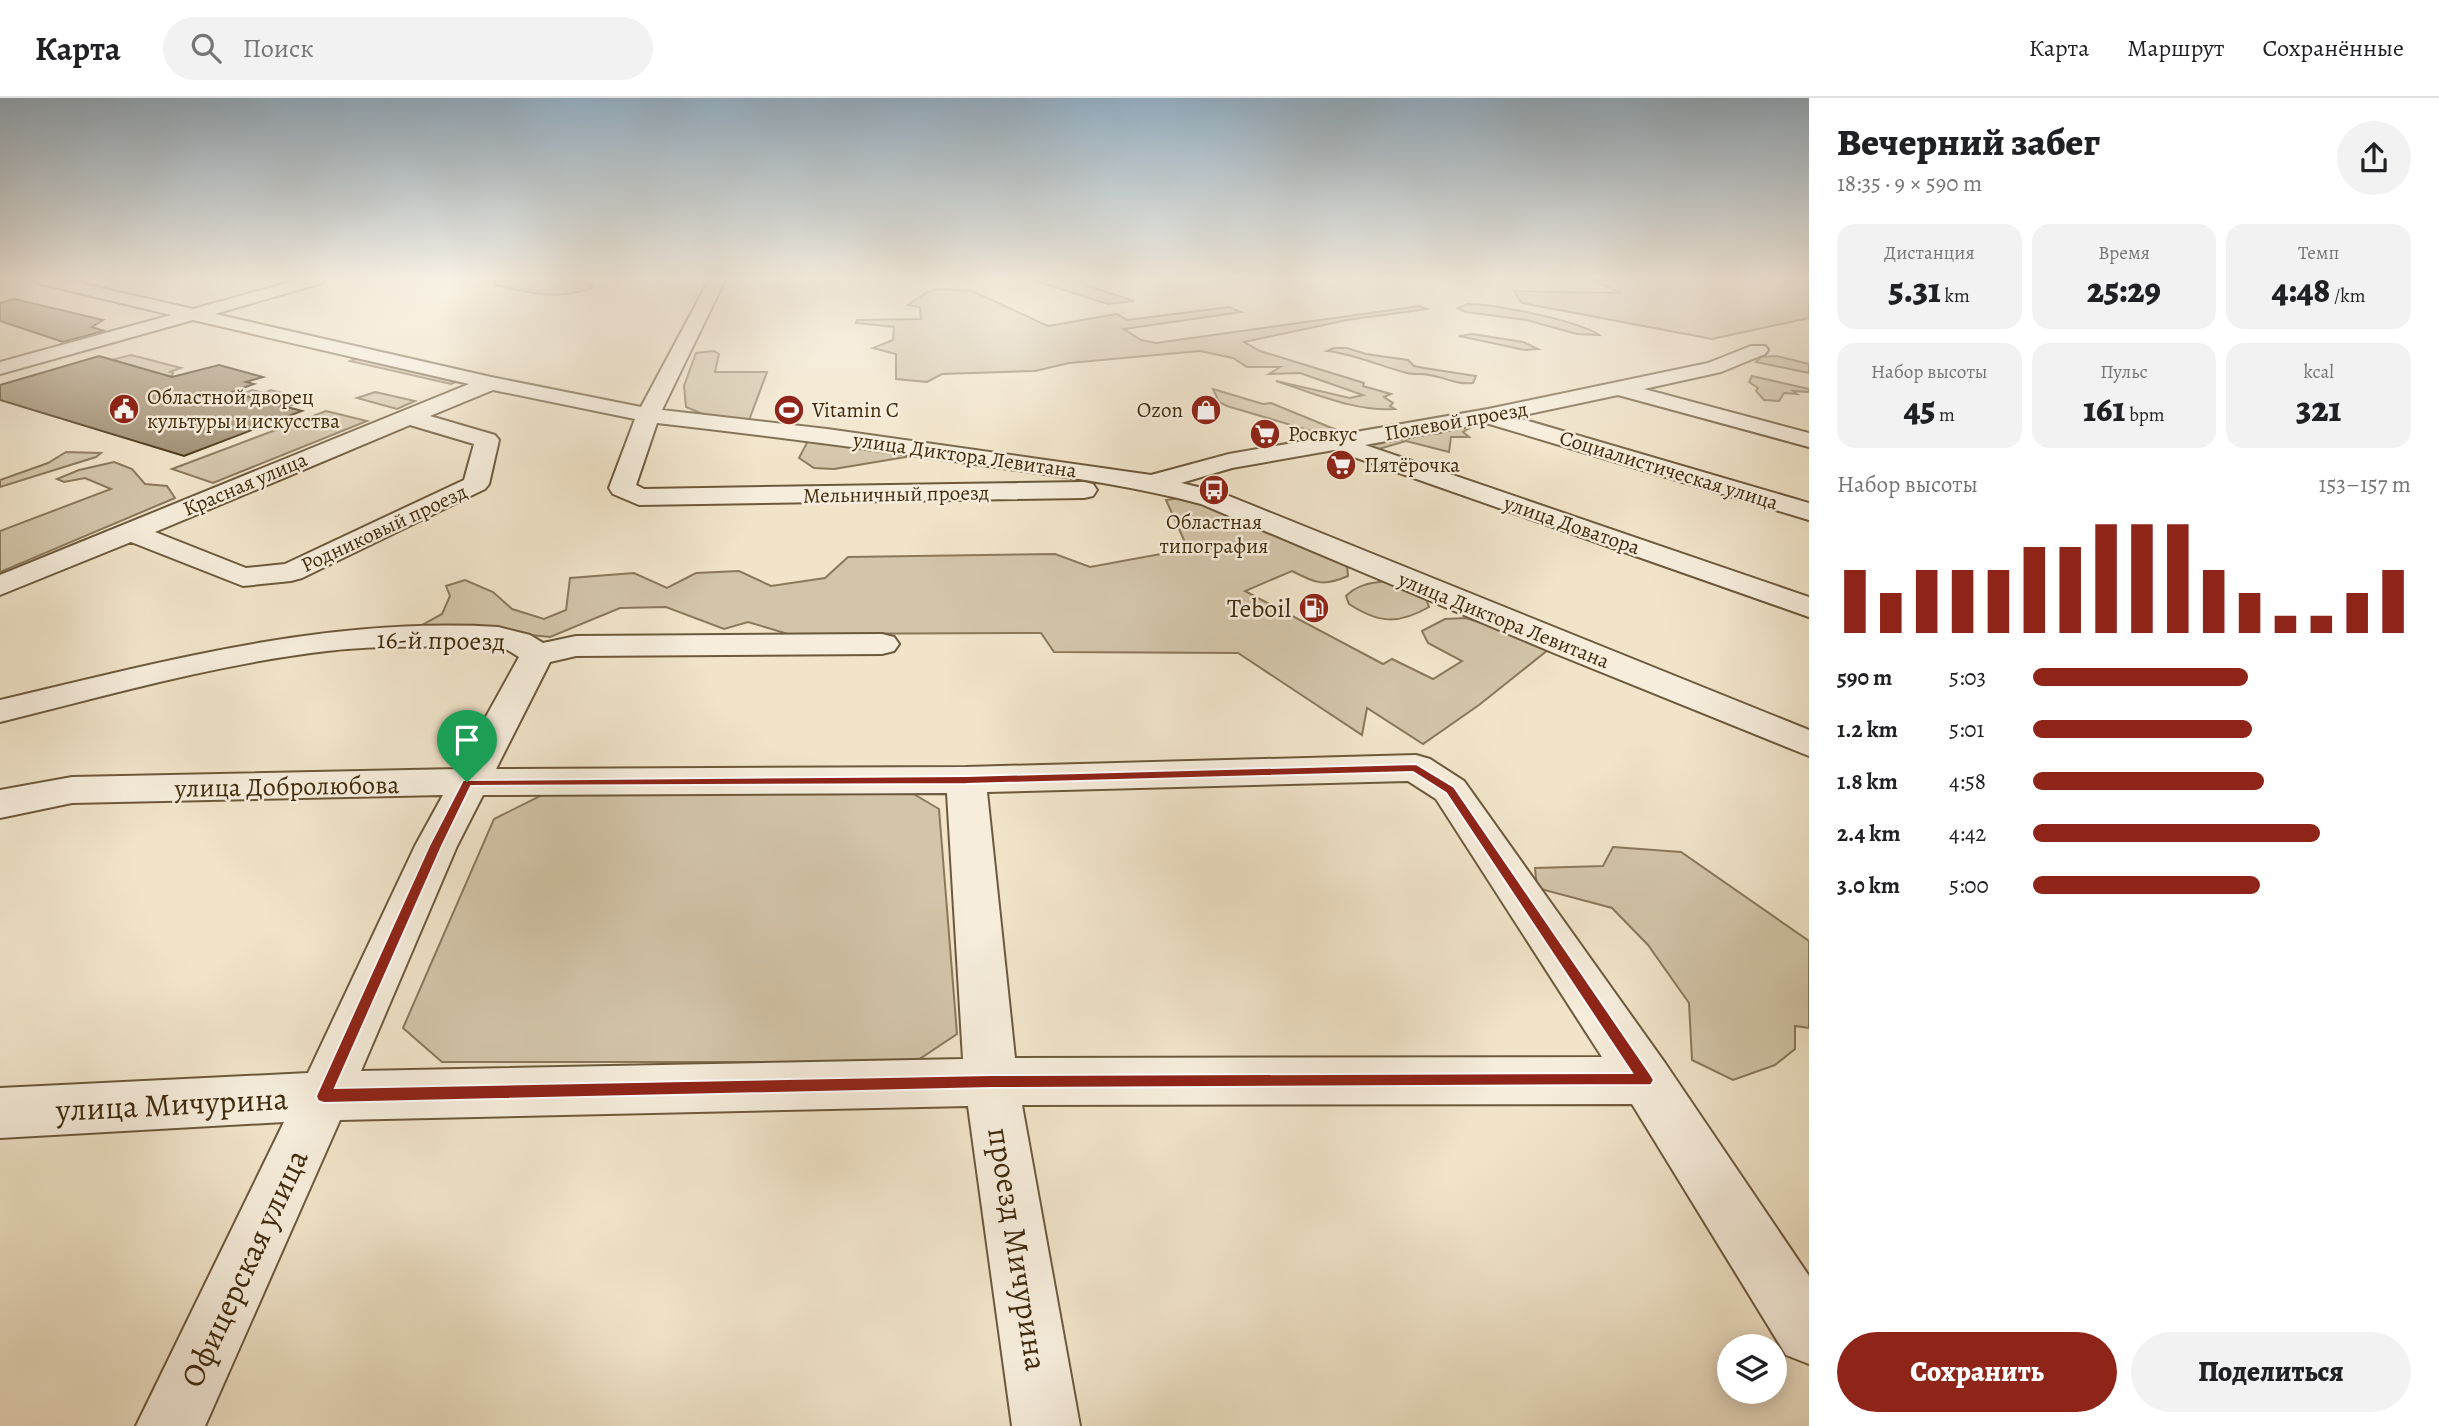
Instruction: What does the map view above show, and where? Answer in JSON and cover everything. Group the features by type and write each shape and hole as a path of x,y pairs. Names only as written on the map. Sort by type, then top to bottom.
{"street":[{"path":"0,368 94,342"},
{"name":"улица Диктора Левитана","path":"315,342 491,383 648,415 827,436 1152,482 1210,498 1503,621 1809,744"},
{"path":"648,415 685,342"},
{"name":"Полевой проезд","path":"1152,482 1229,461 1488,416 1714,368 1758,350"},
{"name":"Красная улица","path":"0,586 491,383"},
{"path":"1617,388 1809,440"},
{"name":"Мельничный проезд","path":"648,415 622,488 639,497 1064,492 1152,482"},
{"name":"Социалистическая улица","path":"1488,416 1809,512"},
{"name":"Родниковый проезд","path":"131,533 243,577 291,572 476,484 487,440 408,417"},
{"name":"улица Доватора","path":"1335,442 1809,608"},
{"name":"16-й проезд","path":"0,711 192,665 315,642 400,636 505,638 524,643 537,655 576,646 882,644"},
{"name":"Офицерская улица","path":"170,1426 324,1096 436,846 467,782 537,655"},
{"name":"улица Добролюбова","path":"0,804 72,790 467,782 966,780 1416,768 1450,790 1646,1080"},
{"name":"проезд Мичурина","path":"966,780 991,1082 1046,1426"},
{"path":"1646,1080 1809,1332"},
{"name":"улица Мичурина","path":"0,1113 324,1096 991,1082 1646,1080"}],"shaded area":[{"path":"888,342 1244,342 1260,351 1391,394 1384,397 1393,403 1390,406 1395,409 1365,408 1335,401 1276,381 1350,398 1363,395 1300,373 1269,374 1280,367 1247,367 1233,358 1200,351 1069,363 1035,371 942,374 927,382 896,379 896,354 873,348"},
{"path":"1487,342 1523,342 1538,349 1525,350"},
{"path":"1334,348 1408,360 1414,366 1476,376 1473,383 1467,383 1426,374 1410,374 1327,351"},
{"path":"714,351 719,354 715,372 767,372 748,423 710,417 686,407 684,386 696,353"},
{"path":"131,355 181,368 170,372 173,373 171,377 111,360"},
{"path":"1777,356 1809,364 1809,373 1756,362 1761,357"},
{"path":"358,358 458,381 451,384 350,361"},
{"path":"1752,376 1809,389 1809,392 1793,391 1797,394 1784,393 1779,401 1764,400 1756,391 1758,388 1749,382"},
{"path":"1213,389 1263,404 1271,403 1344,433 1328,436 1227,406 1219,402"},
{"path":"252,390 264,393 271,390 300,398 300,402 286,407 236,396"},
{"path":"375,392 415,401 397,409 357,398"},
{"path":"326,411 367,421 213,483 172,469"},
{"path":"1469,424 1475,425 1463,432 1469,437 1451,437 1449,452 1406,441 1372,451 1356,447 1415,433 1437,434"},
{"path":"809,439 930,453 834,469 814,468 799,458"},
{"path":"66,452 101,453 96,457 0,487 0,480 48,463"},
{"path":"114,462 132,469 145,484 167,486 175,498 0,572 0,531 111,489 85,478 64,482 57,479 79,470"},
{"path":"1180,498 1245,516 1347,566 1348,576 1332,582 1313,581 1292,571 1245,591 1383,664 1392,659 1433,679 1462,661 1428,643 1422,631 1445,619 1466,618 1553,646 1479,705 1423,744 1367,708 1362,735 1238,653 1054,652 1041,633 788,634 748,622 724,629 666,607 620,608 550,637 481,630 427,631 420,626 442,614 450,596 446,586 465,580 493,592 512,609 544,619 566,610 570,578 634,573 667,588 696,573 739,571 771,586 825,578 848,557 1055,554 1090,567 1188,549 1166,500"},
{"path":"1387,581 1425,596 1429,607 1408,617 1388,619 1369,615 1349,604 1346,596 1355,589 1370,583"},
{"path":"912,793 939,809 957,1034 915,1062 442,1062 403,1028 494,819 544,794"},
{"path":"1613,847 1681,852 1809,941 1809,1028 1795,1026 1795,1049 1775,1065 1733,1080 1692,1060 1689,1003 1648,945 1612,908 1537,888 1535,868 1603,866"}],"building":[{"name":"Областной дворец культуры и искусства","path":"99,356 172,377 219,365 263,377 246,382 254,384 232,392 302,411 184,456 0,400 0,385"}],"place":[{"name":"Областной дворец культуры и искусства","path":"124,409"},
{"name":"Vitamin C","path":"789,410"},
{"name":"Ozon","path":"1206,410"},
{"name":"Росвкус","path":"1265,434"},
{"name":"Пятёрочка","path":"1341,465"},
{"name":"Областная типография","path":"1214,490"},
{"name":"Teboil","path":"1314,608"}],"route":[{"path":"1416,768 1450,790 1646,1080 991,1082 324,1096 467,782 966,780 1416,768"}]}
